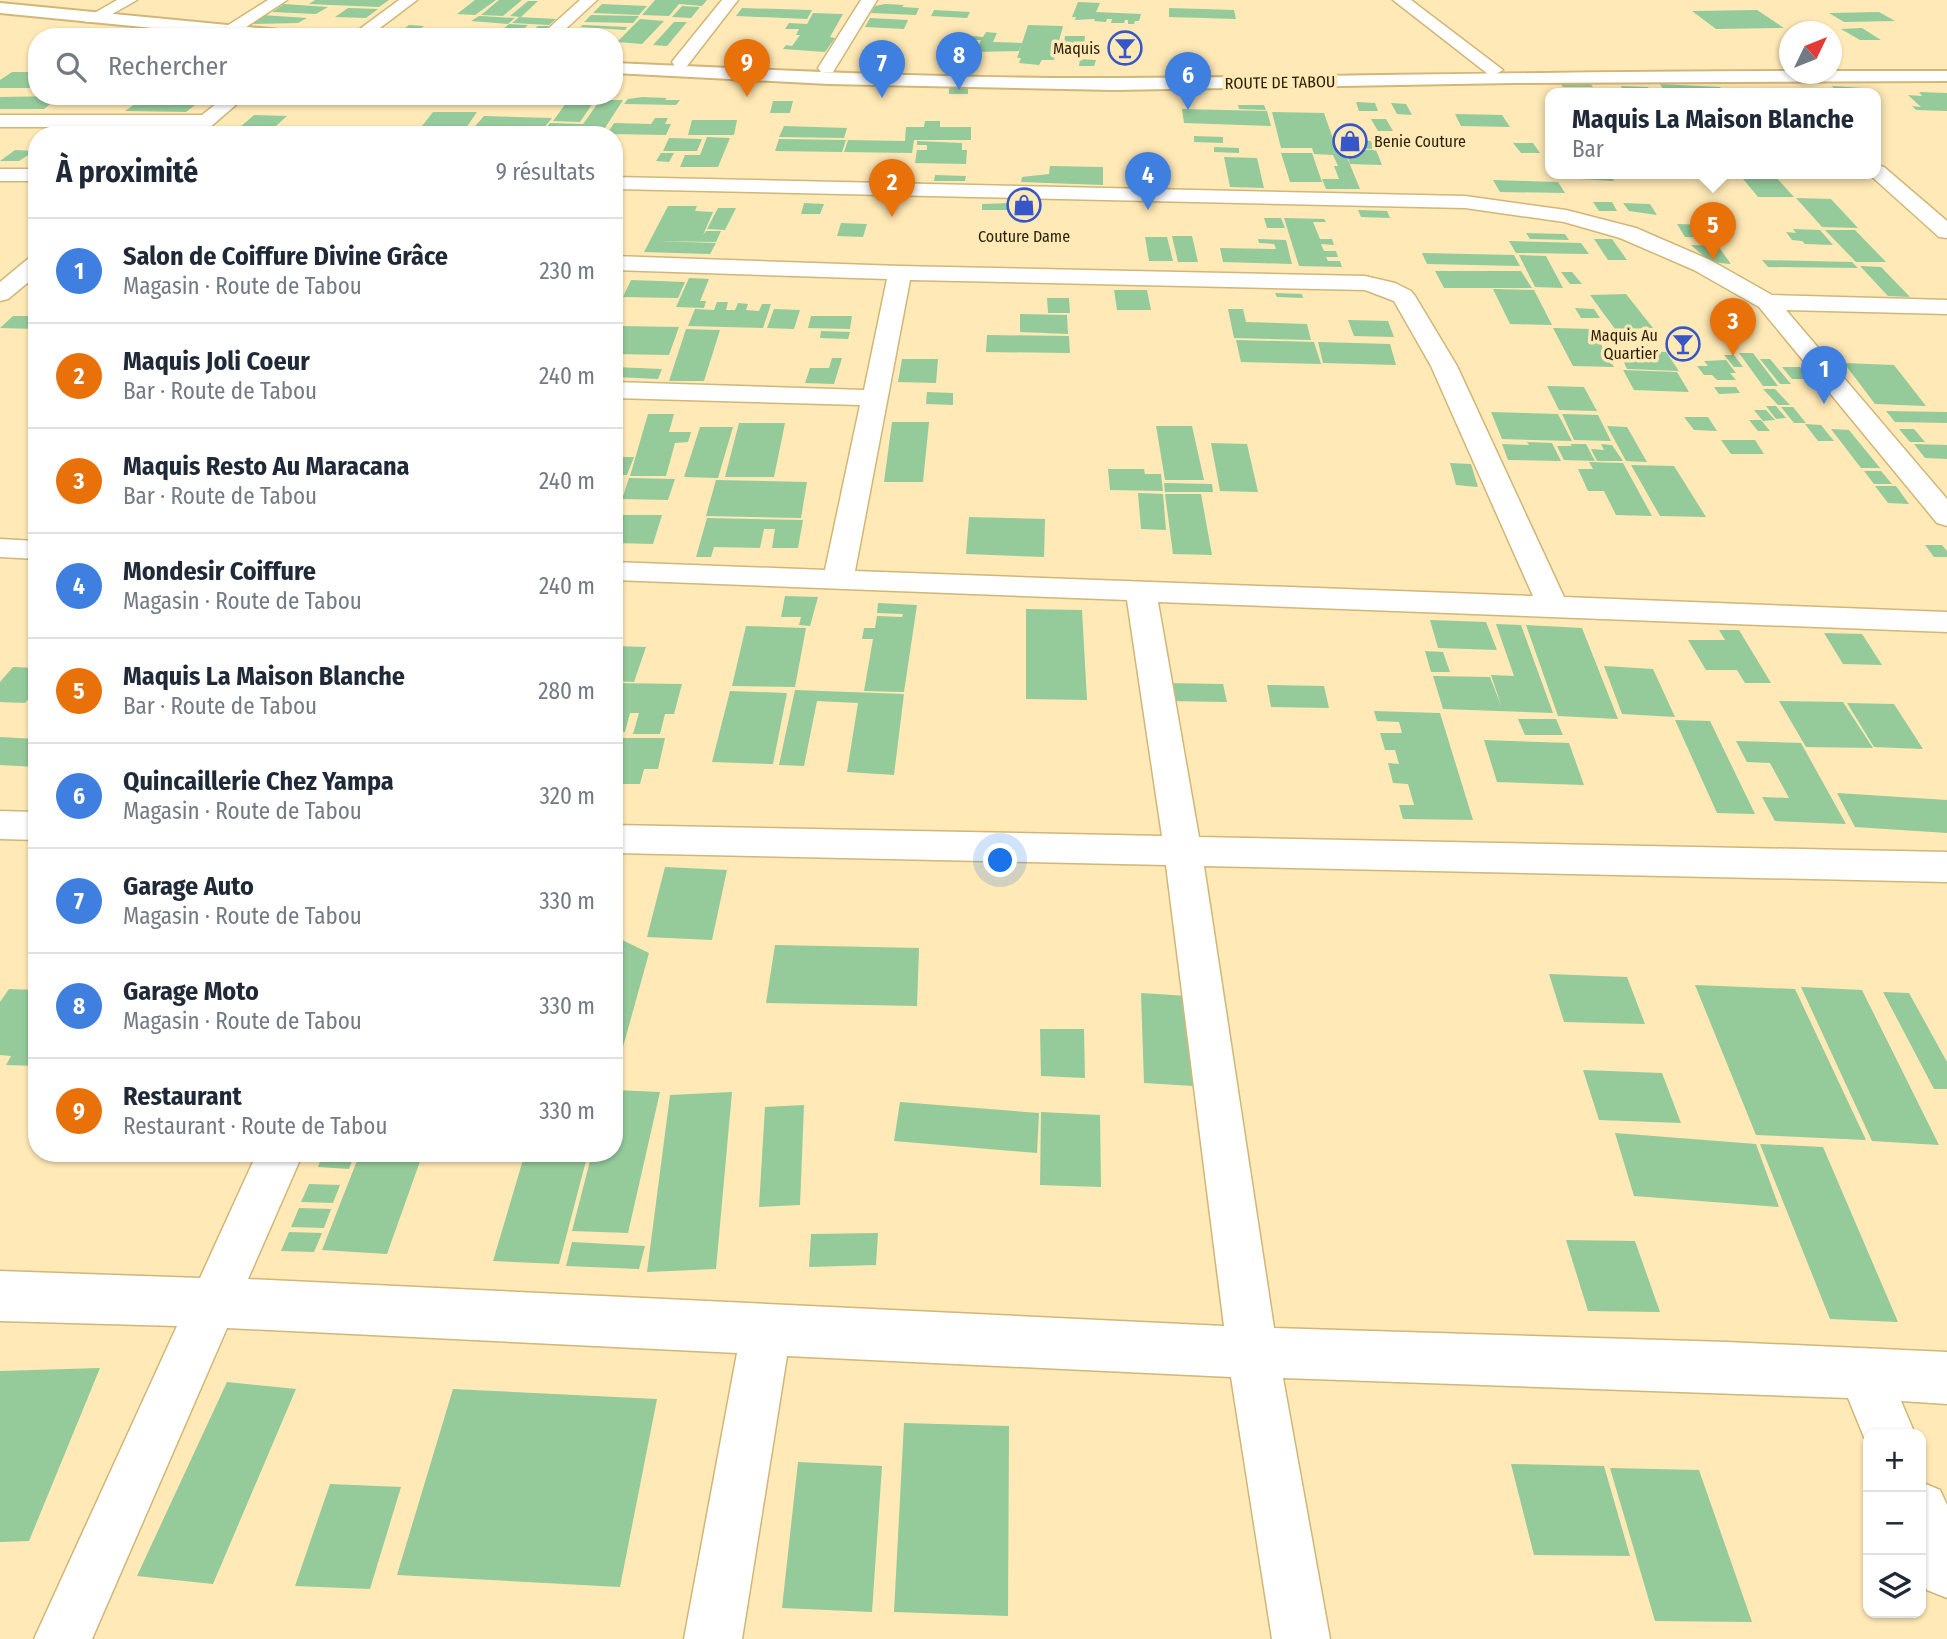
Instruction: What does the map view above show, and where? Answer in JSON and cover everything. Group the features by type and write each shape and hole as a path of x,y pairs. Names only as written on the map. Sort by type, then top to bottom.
{"main road":[{"path":"0,8 186,28"},
{"path":"0,20 84,28"},
{"name":"ROUTE DE TABOU","path":"623,59 1006,73 1297,74 1779,69"},
{"path":"1842,68 1947,67"},
{"name":"ROUTE DE TABOU","path":"623,68 855,79 1114,84 1527,77 1947,76"}],"street":[{"path":"92,19 129,0"},
{"path":"234,28 279,0"},
{"path":"370,28 410,0"},
{"path":"557,28 589,0"},
{"path":"681,62 730,0"},
{"path":"828,68 869,0"},
{"path":"1401,0 1494,70"},
{"path":"199,126 225,105"},
{"path":"0,121 205,121"},
{"path":"1881,174 1947,232"},
{"path":"0,175 28,175"},
{"path":"623,183 1465,202 1566,216 1628,233 1702,265 1767,302 1947,517"},
{"path":"623,263 900,273 1365,283 1403,296 1444,366 1553,607"},
{"path":"0,294 28,271"},
{"path":"838,580 900,273"},
{"path":"1767,302 1947,307"},
{"path":"623,390 874,398"},
{"path":"0,548 28,550"},
{"path":"623,571 1947,622"},
{"path":"1141,592 1183,851 1253,1353 1301,1639"},
{"path":"0,825 28,826"},
{"path":"623,839 1947,867"},
{"path":"63,1639 276,1162"},
{"path":"0,1296 216,1301 766,1332 1253,1353 1947,1378"},
{"path":"713,1639 766,1332"},
{"path":"1863,1373 1887,1429"},
{"path":"1926,1521 1947,1570"}],"building":[{"path":"315,0 389,0 379,7 309,4"},
{"path":"475,0 496,0 475,15 457,14"},
{"path":"499,0 522,0 503,16 481,15"},
{"path":"655,0 707,0 702,6 679,4 669,16 642,15"},
{"path":"528,1 538,1 521,17 510,16"},
{"path":"1078,2 1100,3 1096,12 1141,14 1139,21 1134,24 1128,24 1128,20 1124,23 1111,23 1112,19 1107,19 1106,22 1094,21 1095,19 1075,20 1076,17 1072,17"},
{"path":"284,4 328,7 316,14 272,12"},
{"path":"602,4 647,6 639,15 593,13"},
{"path":"885,4 919,8 916,15 871,13 875,6"},
{"path":"682,6 700,7 691,18 672,17"},
{"path":"348,8 378,9 366,18 335,17"},
{"path":"742,8 812,10 807,19 736,16"},
{"path":"1169,8 1234,10 1236,19 1169,17"},
{"path":"934,10 970,12 967,18 931,16"},
{"path":"1757,10 1779,25 1779,28 1716,29 1692,11"},
{"path":"1879,12 1895,21 1844,22 1829,13"},
{"path":"813,13 843,14 830,37 835,38 825,52 783,49 786,45 792,46 800,35 796,35 799,29 785,29 789,23 807,24"},
{"path":"262,15 307,18 298,23 248,24"},
{"path":"591,15 639,16 633,23 584,22"},
{"path":"479,16 515,18 508,24 471,21"},
{"path":"519,17 556,19 549,25 512,23"},
{"path":"870,18 908,20 904,29 865,27"},
{"path":"640,19 664,21 642,44 623,42 623,36"},
{"path":"674,22 687,22 667,46 653,45"},
{"path":"509,24 528,25 524,28 504,28"},
{"path":"409,25 424,26 421,28 405,28"},
{"path":"583,25 627,27 625,30 580,27"},
{"path":"1028,25 1063,26 1054,60 1042,60 1039,65 1019,63 1021,58 1017,58"},
{"path":"1862,28 1881,40 1860,40 1842,29"},
{"path":"986,32 997,33 993,42 1022,43 1019,51 976,52 981,40 969,40 972,36 983,37"},
{"path":"1065,36 1085,36 1084,46 1099,47 1098,55 1078,54 1081,45 1064,44"},
{"path":"942,39 973,41 968,50 937,48"},
{"path":"1066,45 1078,46 1077,56 1063,56"},
{"path":"1113,48 1133,48 1133,55 1112,54"},
{"path":"1080,59 1096,60 1094,66 1079,66"},
{"path":"12,72 28,72 28,88 0,88 0,80"},
{"path":"1560,83 1590,83 1593,87 1563,87"},
{"path":"1660,84 1721,88 1662,88"},
{"path":"1621,86 1649,88 1622,88"},
{"path":"949,87 968,87 968,94 949,94"},
{"path":"1919,92 1947,93 1947,111 1916,110 1912,106 1921,107 1908,95 1922,96"},
{"path":"0,97 28,97 28,105 49,105 44,109 0,109"},
{"path":"642,97 680,100 676,105 624,104 628,99"},
{"path":"773,101 793,101 790,113 770,113"},
{"path":"1356,102 1375,103 1378,111 1359,111"},
{"path":"1391,103 1406,104 1412,115 1397,114"},
{"path":"133,105 195,105 186,112 125,111"},
{"path":"565,105 592,105 580,122 553,121"},
{"path":"596,105 620,105 606,126 582,126"},
{"path":"1238,105 1264,105 1266,110 1239,109"},
{"path":"1182,109 1267,111 1271,126 1184,123"},
{"path":"433,112 477,112 467,126 422,126"},
{"path":"1272,112 1324,113 1337,150 1344,150 1360,189 1326,189 1322,179 1339,179 1334,166 1338,166 1333,155 1314,154 1312,148 1281,148"},
{"path":"1455,114 1502,115 1510,127 1461,126"},
{"path":"254,115 287,116 276,126 241,126"},
{"path":"484,116 552,118 546,126 475,126"},
{"path":"655,118 668,118 665,124 671,124 666,135 623,134 623,126 612,126 614,123 651,124"},
{"path":"1371,119 1386,119 1393,131 1378,131"},
{"path":"692,120 737,120 734,135 688,135"},
{"path":"925,121 940,121 940,127 971,127 971,140 914,140 912,153 844,152 848,140 905,141 906,127 924,127"},
{"path":"550,123 583,124 582,126 548,126"},
{"path":"784,126 847,128 844,138 779,137"},
{"path":"1194,136 1223,137 1223,143 1194,142"},
{"path":"1392,136 1402,136 1409,149 1376,149 1371,138 1393,138"},
{"path":"707,137 730,138 718,167 680,167 685,155 700,155"},
{"path":"669,138 702,139 697,151 663,151"},
{"path":"779,139 846,140 842,152 775,151"},
{"path":"1340,140 1371,141 1374,149 1343,148"},
{"path":"917,141 962,143 962,150 967,150 966,164 915,163 917,150 927,150 927,145 917,145"},
{"path":"1513,143 1533,143 1540,153 1521,153"},
{"path":"1214,147 1239,148 1239,153 1214,152"},
{"path":"1346,149 1376,150 1382,165 1350,164"},
{"path":"15,150 28,151 28,155 19,161 0,161"},
{"path":"661,153 674,153 669,162 656,161"},
{"path":"1281,153 1312,153 1322,182 1290,182"},
{"path":"1224,157 1257,158 1264,188 1230,187"},
{"path":"1050,166 1103,167 1103,185 1021,182 1022,177 1049,174"},
{"path":"935,175 966,176 965,181 934,181"},
{"path":"1580,179 1613,179 1614,181"},
{"path":"1743,179 1778,179 1794,197 1758,197"},
{"path":"1493,180 1558,182 1565,193 1500,192"},
{"path":"1796,198 1831,199 1858,228 1822,227"},
{"path":"1017,202 1033,203 1033,210 1016,210"},
{"path":"1593,202 1612,202 1617,211 1599,211"},
{"path":"804,203 824,204 820,214 801,214"},
{"path":"1010,203 1011,210 982,210 982,204"},
{"path":"1623,203 1650,204 1657,215 1629,211"},
{"path":"668,206 697,206 695,211 713,212 703,235 706,231 721,231 716,242 657,241 716,243 710,254 644,252"},
{"path":"718,208 736,208 725,230 707,229"},
{"path":"1358,210 1387,211 1390,218 1361,217"},
{"path":"1264,218 1281,218 1285,228 1267,228"},
{"path":"1284,218 1324,219 1326,222 1313,222 1320,239 1332,239 1334,245 1321,244 1324,251 1336,251 1338,257 1326,257 1328,261 1340,261 1342,267 1299,266"},
{"path":"841,223 867,224 863,237 837,236"},
{"path":"1677,224 1707,225 1716,238 1685,237"},
{"path":"1793,229 1820,230 1833,245 1805,244 1792,240 1786,232 1796,233"},
{"path":"1825,230 1855,230 1886,262 1856,262"},
{"path":"1526,233 1565,234 1569,240 1530,239"},
{"path":"1172,236 1192,236 1198,262 1178,262"},
{"path":"1145,237 1167,237 1173,261 1149,261"},
{"path":"1258,239 1286,240 1292,264 1223,262 1220,248 1276,249 1274,244 1259,243"},
{"path":"1594,239 1612,239 1627,260 1608,260"},
{"path":"1509,241 1581,243 1589,254 1516,253"},
{"path":"1691,245 1718,246 1731,264 1710,262"},
{"path":"1422,253 1514,255 1520,266 1427,264"},
{"path":"1519,255 1546,256 1563,288 1535,287"},
{"path":"1762,260 1852,262 1858,268 1768,267"},
{"path":"1860,266 1881,267 1910,297 1888,296"},
{"path":"1435,271 1521,271 1532,288 1444,288"},
{"path":"1561,272 1572,272 1582,284 1570,284"},
{"path":"689,278 709,279 700,301 706,301 704,308 676,307"},
{"path":"631,280 685,282 678,298 623,297"},
{"path":"1493,289 1534,290 1552,325 1510,324"},
{"path":"1114,290 1147,290 1151,310 1117,310"},
{"path":"1275,293 1302,294 1303,298 1277,297"},
{"path":"1626,294 1653,328 1615,329 1590,295"},
{"path":"1047,298 1069,298 1070,313 1048,313"},
{"path":"717,302 728,302 726,310 735,310 738,303 748,304 746,310 759,311 762,304 771,304 763,328 688,326 695,309 714,310"},
{"path":"1575,308 1594,309 1600,318 1581,318"},
{"path":"774,309 800,310 794,329 767,328"},
{"path":"1228,309 1243,309 1246,322 1307,324 1311,340 1234,338"},
{"path":"1020,314 1067,315 1068,334 1020,332"},
{"path":"13,316 28,316 28,329 0,328"},
{"path":"811,316 852,316 850,329 808,328"},
{"path":"1348,320 1388,321 1394,337 1354,336"},
{"path":"623,326 679,327 669,355 623,354"},
{"path":"1553,328 1592,329 1614,367 1573,366"},
{"path":"686,329 720,330 704,381 669,381"},
{"path":"821,331 850,332 848,339 820,338"},
{"path":"987,335 1069,336 1070,353 986,352"},
{"path":"1236,340 1314,342 1321,364 1241,362"},
{"path":"1318,342 1390,344 1396,365 1323,363"},
{"path":"1622,350 1666,352 1679,371 1627,369"},
{"path":"1739,353 1753,353 1778,386 1763,386"},
{"path":"1724,355 1734,355 1743,367 1734,367"},
{"path":"832,358 842,358 834,384 805,383 810,368 829,368"},
{"path":"902,359 938,359 936,383 898,382"},
{"path":"1760,359 1770,359 1791,384 1780,384"},
{"path":"1726,360 1736,373 1730,373 1736,380 1717,380 1712,375 1704,375 1697,366 1708,366 1704,361"},
{"path":"1844,363 1894,365 1926,406 1875,404"},
{"path":"623,367 662,369 658,379 623,377"},
{"path":"1782,367 1800,367 1811,379 1792,379"},
{"path":"1623,370 1677,372 1689,392 1634,390"},
{"path":"1547,386 1584,387 1597,411 1559,410"},
{"path":"1714,387 1736,387 1740,393 1719,394"},
{"path":"1763,389 1775,389 1790,405 1778,405"},
{"path":"927,392 953,393 953,405 926,404"},
{"path":"1766,406 1776,406 1786,418 1776,419"},
{"path":"1781,407 1793,407 1806,423 1794,423"},
{"path":"1754,410 1766,410 1775,420 1763,421"},
{"path":"1886,411 1947,412 1947,423 1895,422"},
{"path":"1491,412 1558,414 1572,441 1502,439"},
{"path":"648,414 674,414 669,432 691,432 688,442 675,443 666,476 630,476"},
{"path":"1562,414 1598,415 1611,441 1574,440"},
{"path":"1684,417 1708,417 1717,431 1694,430"},
{"path":"1749,420 1761,420 1770,431 1758,431"},
{"path":"892,422 929,422 923,482 884,482"},
{"path":"739,423 785,423 774,477 725,477"},
{"path":"1805,424 1821,425 1834,441 1818,441"},
{"path":"1156,426 1192,426 1204,480 1165,480"},
{"path":"1607,426 1627,427 1647,462 1626,461"},
{"path":"700,427 733,427 718,478 684,477"},
{"path":"1831,429 1849,430 1880,468 1861,468"},
{"path":"1899,429 1914,429 1925,442 1910,442"},
{"path":"1721,440 1755,440 1764,454 1731,454"},
{"path":"1527,442 1552,443 1561,461 1508,460 1502,444 1529,445"},
{"path":"1211,443 1247,444 1258,492 1220,491"},
{"path":"1570,444 1586,444 1595,461 1564,460 1557,446 1572,446"},
{"path":"1601,444 1612,445 1623,461 1597,461 1591,449 1604,450"},
{"path":"1914,444 1947,445 1947,459 1925,458"},
{"path":"623,457 634,457 627,475 623,475"},
{"path":"1589,462 1623,463 1652,516 1616,515 1604,491 1588,491 1578,469 1593,469"},
{"path":"1450,463 1471,464 1478,487 1456,485"},
{"path":"1631,465 1674,466 1706,517 1660,516"},
{"path":"1108,469 1144,469 1145,474 1161,474 1163,491 1110,490"},
{"path":"1864,471 1881,471 1892,484 1874,484"},
{"path":"629,478 675,479 668,500 623,499"},
{"path":"716,480 807,482 801,518 706,516"},
{"path":"1164,483 1212,484 1213,492 1165,492"},
{"path":"1875,486 1896,486 1909,504 1888,503"},
{"path":"1138,493 1163,494 1166,530 1141,529"},
{"path":"1165,494 1201,494 1212,555 1173,554"},
{"path":"623,515 662,515 653,544 623,543"},
{"path":"969,517 1045,519 1044,557 966,554"},
{"path":"707,518 803,520 798,548 772,548 775,529 764,529 760,548 714,547 711,557 696,557"},
{"path":"1925,545 1942,545 1947,551 1947,557 1934,557"},
{"path":"785,596 818,597 810,626 799,625 801,617 781,617"},
{"path":"878,603 917,605 904,692 864,691 873,639 862,639 864,628 875,628 877,616 902,617 903,614 877,613"},
{"path":"1026,609 1082,610 1087,700 1026,699"},
{"path":"1430,620 1486,622 1497,650 1438,648"},
{"path":"1496,624 1521,625 1553,713 1443,709 1433,676 1490,677 1502,708 1491,675 1514,676"},
{"path":"1526,625 1582,628 1618,719 1558,716"},
{"path":"746,626 806,628 795,687 732,686"},
{"path":"1719,630 1739,630 1771,683 1745,683 1737,670 1706,670 1688,640 1725,640"},
{"path":"1824,633 1862,634 1882,665 1843,664"},
{"path":"623,646 646,647 634,682 623,681"},
{"path":"1425,651 1443,652 1450,672 1431,672"},
{"path":"1604,666 1653,669 1675,717 1622,714"},
{"path":"13,667 28,668 28,700 25,703 0,702 0,682"},
{"path":"623,683 682,684 674,714 665,714 660,734 633,734 639,713 630,713 625,732"},
{"path":"1164,683 1223,684 1227,702 1166,701"},
{"path":"1267,685 1324,686 1329,708 1271,707"},
{"path":"795,690 904,694 894,775 847,772 858,703 817,701 804,766 779,765"},
{"path":"730,691 787,693 773,764 712,762"},
{"path":"1779,701 1843,702 1873,748 1806,747"},
{"path":"1847,703 1894,704 1923,749 1874,747"},
{"path":"1374,711 1440,713 1473,820 1403,819 1399,805 1414,805 1408,784 1393,783 1388,763 1399,764 1395,750 1385,750 1380,733 1402,733 1399,722 1377,721"},
{"path":"1518,719 1556,719 1563,735 1525,735"},
{"path":"1675,720 1710,721 1755,814 1717,813"},
{"path":"0,737 28,739 28,767 0,765"},
{"path":"623,738 665,738 658,769 644,769 640,784 623,784"},
{"path":"1484,740 1569,743 1584,785 1497,782"},
{"path":"1736,741 1801,743 1846,824 1775,821 1762,797 1789,798 1770,763 1747,762"},
{"path":"1837,793 1947,800 1947,833 1855,827"},
{"path":"665,867 727,870 712,940 647,937"},
{"path":"623,940 649,953 623,1047"},
{"path":"775,945 919,948 917,1006 766,1003"},
{"path":"1549,974 1627,977 1645,1024 1564,1022"},
{"path":"1695,985 1795,989 1866,1140 1756,1135"},
{"path":"1801,987 1862,990 1939,1145 1872,1141"},
{"path":"9,989 28,990 28,1066 6,1065 11,1056 0,1055 0,1002"},
{"path":"1883,992 1909,993 1947,1062 1947,1089 1934,1089"},
{"path":"1141,993 1188,996 1193,1086 1144,1083"},
{"path":"1040,1029 1084,1029 1085,1078 1041,1076"},
{"path":"1583,1070 1662,1073 1681,1123 1599,1120"},
{"path":"623,1090 660,1092 628,1233 572,1231 590,1162 623,1162"},
{"path":"732,1092 716,1269 647,1272 670,1095"},
{"path":"900,1102 1039,1113 1037,1153 894,1141"},
{"path":"804,1105 800,1205 759,1207 765,1107"},
{"path":"1041,1112 1100,1115 1101,1187 1040,1185"},
{"path":"1615,1133 1756,1144 1779,1207 1634,1196"},
{"path":"1760,1144 1823,1147 1898,1322 1830,1319"},
{"path":"320,1162 352,1162 349,1169 318,1167"},
{"path":"356,1162 420,1162 387,1254 322,1250"},
{"path":"522,1162 586,1162 559,1264 493,1261"},
{"path":"309,1184 340,1185 333,1203 301,1202"},
{"path":"299,1208 331,1209 324,1228 291,1227"},
{"path":"289,1232 322,1233 314,1252 281,1251"},
{"path":"878,1233 876,1265 809,1267 811,1234"},
{"path":"1566,1240 1635,1241 1660,1312 1588,1311"},
{"path":"572,1242 645,1246 639,1269 566,1266"},
{"path":"100,1368 29,1541 0,1542 0,1371"},
{"path":"227,1382 296,1389 213,1584 137,1576"},
{"path":"453,1389 657,1399 620,1587 397,1575"},
{"path":"904,1423 1009,1426 1008,1616 894,1612"},
{"path":"798,1462 882,1466 872,1612 782,1608"},
{"path":"1511,1464 1604,1466 1630,1556 1534,1555"},
{"path":"1610,1468 1699,1470 1752,1622 1655,1621"},
{"path":"330,1484 401,1487 370,1589 295,1586"}],"place":[{"name":"Maquis","path":"1125,48"},
{"name":"Garage Moto","path":"959,90"},
{"name":"Restaurant","path":"747,97"},
{"name":"Garage Auto","path":"882,98"},
{"name":"Quincaillerie Chez Yampa","path":"1188,110"},
{"name":"Benie Couture","path":"1350,141"},
{"name":"Couture Dame","path":"1024,205"},
{"name":"Mondesir Coiffure","path":"1148,210"},
{"name":"Maquis Joli Coeur","path":"892,217"},
{"name":"Maquis La Maison Blanche","path":"1713,260"},
{"name":"Maquis Au Quartier","path":"1683,344"},
{"name":"Maquis Resto Au Maracana","path":"1733,356"},
{"name":"Salon de Coiffure Divine Grâce","path":"1824,404"}]}
